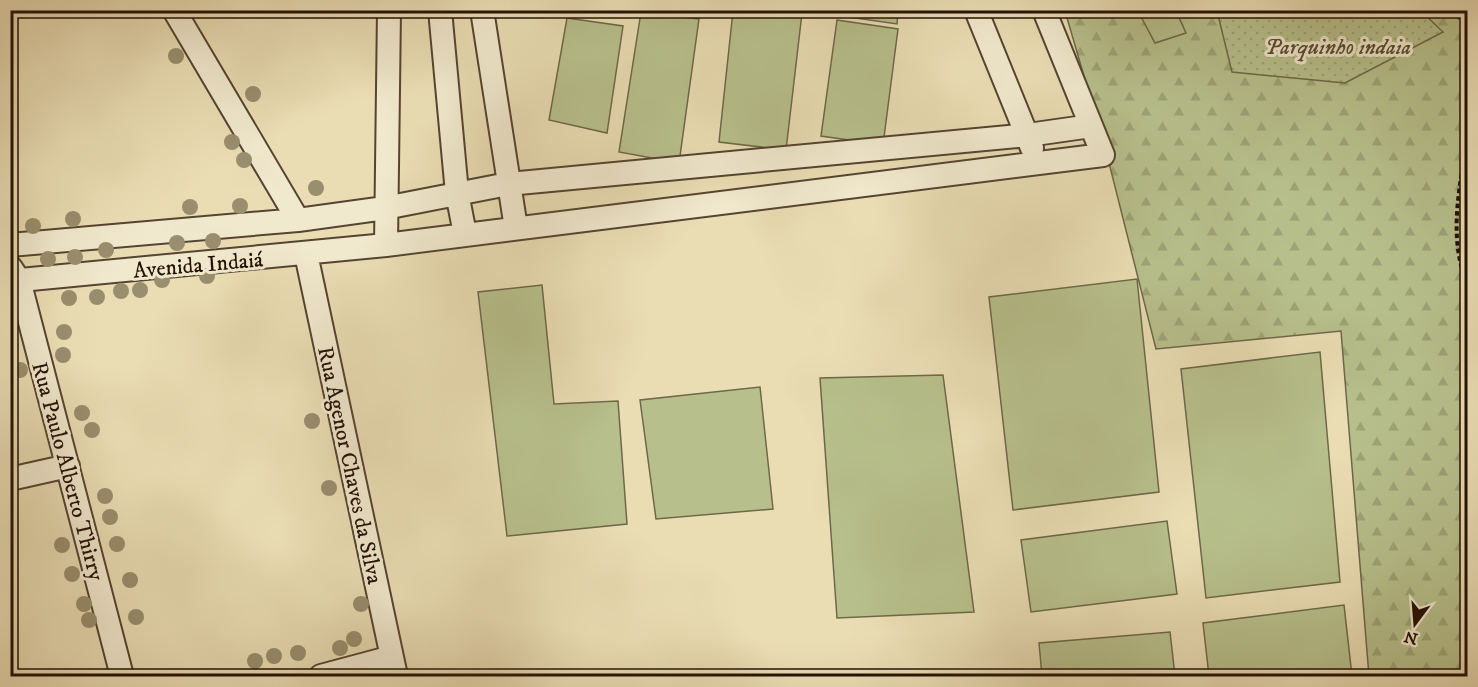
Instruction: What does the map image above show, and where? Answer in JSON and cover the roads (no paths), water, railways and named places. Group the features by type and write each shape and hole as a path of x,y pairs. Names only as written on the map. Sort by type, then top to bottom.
{"street":[{"path":"174,10 298,220"},
{"path":"386,245 389,10"},
{"path":"440,10 457,194 465,234"},
{"path":"482,10 516,228"},
{"path":"976,10 1039,163"},
{"path":"1044,10 1091,126"},
{"name":"Avenida Indaiá","path":"10,245 298,220 386,208 508,184 1028,135 1091,126 1103,155 306,254 13,276"},
{"name":"Rua Agenor Chaves da Silva","path":"306,254 394,667"},
{"name":"Rua Paulo Alberto Thirry","path":"13,276 68,466 122,676"},
{"path":"10,479 68,466"},
{"path":"321,676 394,667"}],"park label":[{"name":"Parquinho indaia","path":"1338,46"}]}
